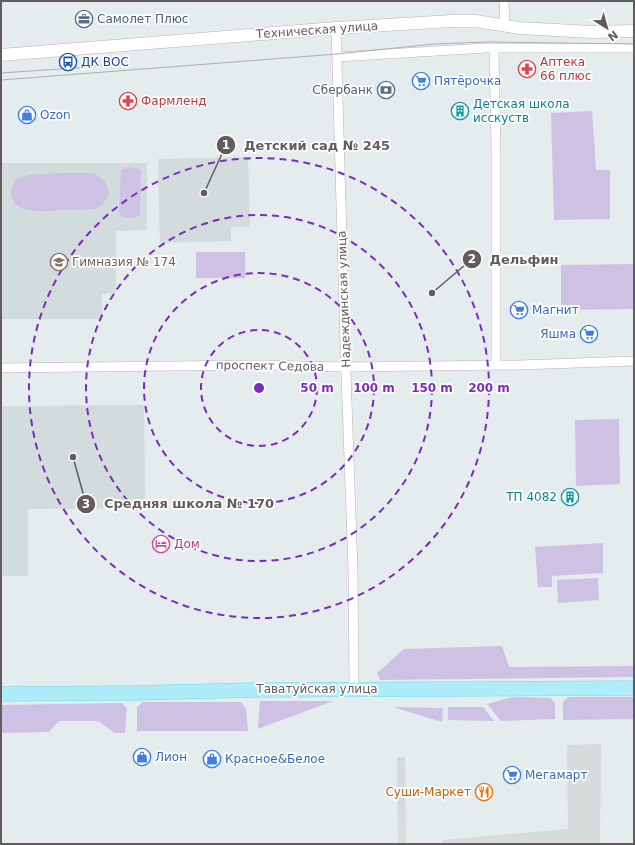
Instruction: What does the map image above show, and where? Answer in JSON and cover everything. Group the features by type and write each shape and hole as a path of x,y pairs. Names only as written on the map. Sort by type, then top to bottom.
{"main road":[{"name":"Техническая улица","path":"1,56 336,28 452,21 476,21 519,28 592,32 634,31"},
{"name":"Таватуйская улица","path":"1,694 116,694 354,689 634,688"}],"street":[{"path":"504,1 505,26"},
{"name":"Надеждинская улица","path":"336,28 353,570 354,689"},
{"path":"337,57 494,48 634,48"},
{"path":"494,48 496,155 496,365"},
{"name":"проспект Седова","path":"1,368 262,365 346,367 634,361"}],"shaded area":[{"path":"592,111 596,170 610,170 610,219 554,220 551,113"},
{"path":"248,157 250,227 231,227 231,241 160,243 158,159"},
{"name":"Гимназия № 174","path":"1,163 147,163 147,230 116,231 116,293 102,294 102,319 1,319"},
{"path":"128,167 137,168 141,171 140,214 135,217 126,218 119,213 121,170"},
{"path":"54,173 92,173 99,176 104,181 109,194 102,206 95,209 38,211 22,208 16,205 12,199 11,191 14,184 19,178 24,176"},
{"path":"196,252 245,252 245,278 196,278"},
{"path":"634,264 634,309 561,310 561,265"},
{"path":"144,405 145,508 28,509 28,576 1,576 1,406"},
{"path":"619,419 620,484 576,486 575,420"},
{"path":"603,543 603,573 552,576 552,587 538,587 535,547"},
{"path":"598,578 599,600 558,603 557,580"},
{"path":"502,646 509,667 634,666 634,677 380,680 377,673 404,649"},
{"path":"513,697 550,698 555,702 555,719 501,721 487,704"},
{"path":"569,697 634,697 634,719 563,720 563,702"},
{"path":"260,701 333,701 258,729"},
{"path":"143,702 241,702 246,709 248,731 137,731 137,707"},
{"path":"122,703 127,708 125,733 115,733 98,721 59,721 49,732 1,733 1,705"},
{"path":"393,707 443,708 442,722"},
{"path":"448,707 483,707 494,721 448,720"},
{"path":"601,744 600,844 443,844 443,840 568,829 567,745"},
{"path":"397,757 405,757 406,844 398,844"}],"tram line":[{"path":"1,80 337,54 434,44 486,42 634,44"},
{"path":"1,73 105,66"}],"place":[{"name":"Самолет Плюс","path":"84,19"},
{"name":"ДК ВОС","path":"68,62"},
{"name":"Аптека 66 плюс","path":"527,69"},
{"name":"Пятёрочка","path":"421,81"},
{"name":"Сбербанк","path":"386,90"},
{"name":"Фармленд","path":"128,101"},
{"name":"Детская школа исскуств","path":"460,111"},
{"name":"Ozon","path":"27,115"},
{"name":"Детский сад № 245","path":"204,193"},
{"name":"Гимназия № 174","path":"59,262"},
{"name":"Дельфин","path":"432,293"},
{"name":"Магнит","path":"519,310"},
{"name":"Яшма","path":"589,334"},
{"name":"Средняя школа № 170","path":"73,457"},
{"name":"ТП 4082","path":"570,497"},
{"name":"Дом","path":"161,544"},
{"name":"Лион","path":"142,757"},
{"name":"Красное&Белое","path":"212,759"},
{"name":"Мегамарт","path":"512,775"},
{"name":"Суши-Маркет","path":"484,792"}]}
